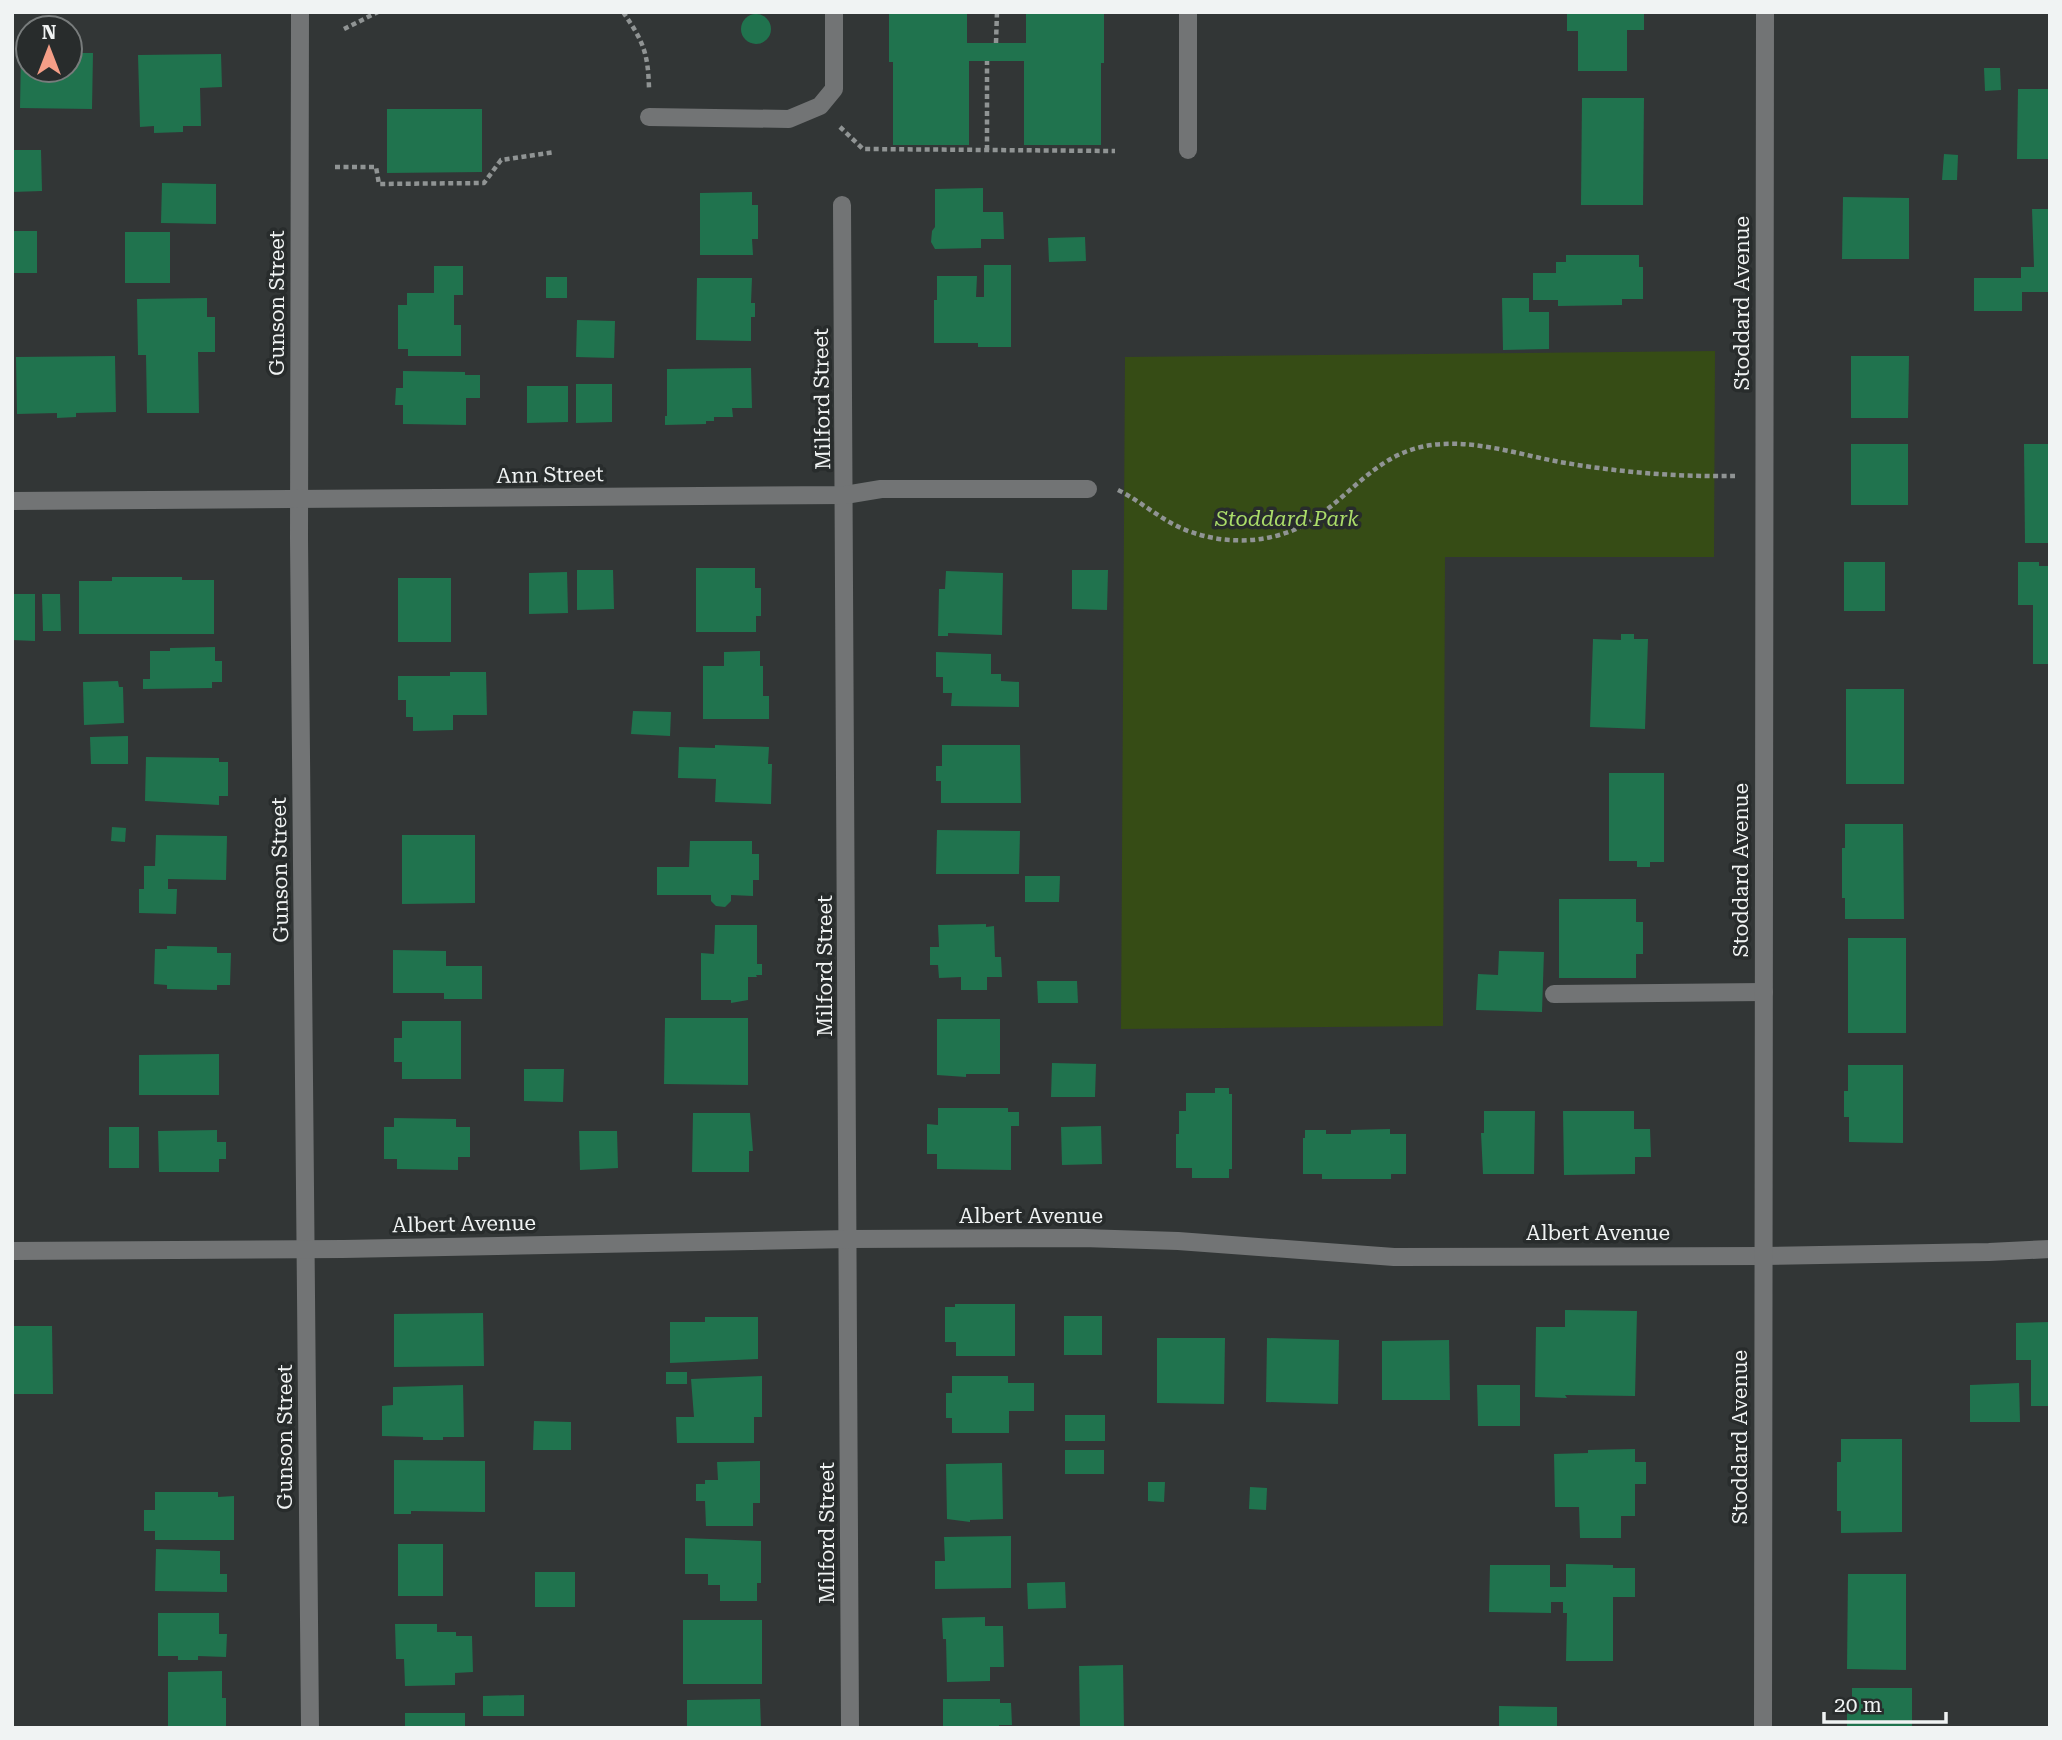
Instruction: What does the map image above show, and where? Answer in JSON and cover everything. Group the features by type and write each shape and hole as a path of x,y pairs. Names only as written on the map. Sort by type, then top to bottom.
{"street":[{"name":"Gunson Street","path":"300,12 299,500 310,1728"},
{"path":"649,117 789,119 820,106 834,89 834,12"},
{"path":"1188,12 1188,150"},
{"name":"Stoddard Avenue","path":"1763,1728 1765,12"},
{"name":"Milford Street","path":"842,205 850,1728"},
{"name":"Ann Street","path":"12,501 845,495 881,489 1088,489"},
{"path":"1554,994 1764,992"},
{"name":"Albert Avenue","path":"12,1251 1083,1238 1178,1241 1394,1257 1763,1256 2050,1249"}],"path":[{"path":"344,29 378,12"},
{"path":"622,12 639,36 648,60 649,117"},
{"path":"996,43 997,12"},
{"path":"987,61 987,150"},
{"path":"820,106 863,149 1115,151"},
{"path":"335,167 376,167 379,184 484,183 501,160 555,152"},
{"path":"1088,489 1094,478 1129,495 1174,525 1193,533 1240,542 1278,535 1313,520 1381,463 1412,449 1444,444 1478,446 1625,472 1765,476"}],"green space":[{"name":"Stoddard Park","path":"1715,351 1714,557 1445,557 1443,1026 1121,1029 1125,357"}],"building":[{"path":"889,12 967,12 967,43 1026,43 1026,12 1104,12 1101,145 1024,145 1024,61 969,61 969,145 893,145 893,62 889,62"},
{"path":"1567,12 1644,12 1644,30 1627,30 1627,71 1578,71 1578,31 1567,31"},
{"path":"756,14 762,15 770,23 770,35 762,43 756,44 750,43 742,35 741,29 742,23 750,15"},
{"path":"84,53 93,53 92,109 20,108 20,84 84,84"},
{"path":"221,54 222,87 200,88 201,126 183,126 183,132 154,133 154,126 140,127 138,55"},
{"path":"1984,68 2000,68 2001,90 1985,91"},
{"path":"2018,89 2050,89 2050,159 2017,159"},
{"path":"1582,98 1644,98 1643,205 1581,205"},
{"path":"387,109 482,109 482,172 387,173"},
{"path":"12,150 41,150 42,191 12,192"},
{"path":"1944,154 1958,155 1957,180 1942,180"},
{"path":"162,183 216,184 216,224 161,223"},
{"path":"983,188 983,212 1003,212 1004,239 981,239 981,248 935,249 931,242 935,227 935,189"},
{"path":"752,192 752,205 758,205 758,239 752,239 753,255 700,255 700,193"},
{"path":"1843,197 1909,198 1909,259 1842,259"},
{"path":"2032,209 2050,209 2050,292 2022,292 2022,311 1974,311 1974,278 2021,278 2021,267 2034,267"},
{"path":"12,231 37,231 37,273 12,273"},
{"path":"125,232 170,232 170,283 125,283"},
{"path":"1085,237 1086,261 1049,262 1048,238"},
{"path":"1566,255 1639,255 1639,267 1643,267 1643,299 1622,299 1622,305 1558,306 1558,300 1533,300 1533,273 1556,273 1556,262 1566,262"},
{"path":"984,265 1011,265 1011,347 978,347 978,343 934,343 937,276 977,276 976,297 984,297"},
{"path":"434,266 463,266 463,295 454,295 454,325 461,325 461,356 408,356 408,349 398,349 398,305 407,305 407,293 434,293"},
{"path":"546,277 567,277 567,298 546,298"},
{"path":"697,278 752,278 751,303 755,303 755,317 751,317 751,341 696,340"},
{"path":"207,298 207,317 215,317 215,352 198,352 199,413 147,413 146,355 138,355 137,299"},
{"path":"1502,298 1529,298 1529,312 1549,312 1549,349 1503,350"},
{"path":"577,320 615,321 614,358 576,357"},
{"path":"115,356 116,412 76,413 76,417 57,418 57,413 17,414 16,357"},
{"path":"1851,356 1909,356 1908,418 1851,418"},
{"path":"751,368 752,408 732,408 733,417 714,417 714,421 706,421 706,424 665,425 667,369"},
{"path":"403,371 465,372 465,375 480,375 480,398 466,398 466,425 403,424 403,405 395,405 396,388 403,388"},
{"path":"576,384 612,384 612,422 576,423"},
{"path":"527,386 568,386 568,422 527,423"},
{"path":"1851,444 1908,444 1908,505 1851,505"},
{"path":"2024,444 2050,444 2050,543 2025,543"},
{"path":"1844,562 1885,562 1885,611 1844,611"},
{"path":"2018,562 2039,562 2039,566 2050,566 2050,664 2033,664 2033,605 2018,605"},
{"path":"696,568 755,568 755,588 761,588 761,616 756,616 756,632 696,632"},
{"path":"577,570 613,570 614,609 577,610"},
{"path":"1072,570 1108,570 1107,610 1072,609"},
{"path":"946,571 1003,573 1002,635 948,633 948,636 938,636 939,589 945,589"},
{"path":"567,572 568,613 529,614 529,573"},
{"path":"112,577 214,580 214,634 79,634 79,581 112,581"},
{"path":"398,578 451,578 451,642 398,642"},
{"path":"12,594 35,594 35,641 12,640"},
{"path":"42,594 60,594 61,631 43,631"},
{"path":"1621,634 1634,634 1634,639 1648,639 1645,729 1590,727 1593,639 1621,640"},
{"path":"215,647 215,661 222,661 222,682 212,682 212,688 143,689 143,679 150,679 150,651"},
{"path":"760,651 763,696 769,696 769,719 703,719 703,666 724,666 724,652"},
{"path":"936,652 991,654 991,674 1001,674 1001,681 1019,682 1019,707 951,706 952,693 943,693 943,677 936,677"},
{"path":"450,672 486,672 487,715 453,715 453,730 413,731 413,717 406,717 406,700 398,700 398,676 450,676"},
{"path":"118,681 119,687 123,687 124,723 84,725 83,682"},
{"path":"1846,689 1904,689 1904,784 1846,784"},
{"path":"633,711 671,712 670,736 631,734"},
{"path":"128,736 128,764 91,764 90,737"},
{"path":"715,745 769,747 768,764 772,764 771,804 715,802 716,779 678,778 679,747 715,748"},
{"path":"942,745 1020,745 1021,803 941,803 941,781 936,781 936,766 942,766"},
{"path":"146,757 219,758 219,762 228,762 228,796 219,796 219,805 145,801"},
{"path":"1609,773 1664,773 1664,862 1650,862 1650,867 1637,867 1637,861 1609,861"},
{"path":"1845,824 1903,824 1904,919 1845,919 1845,898 1842,898 1842,848 1845,848"},
{"path":"112,827 126,828 125,842 111,841"},
{"path":"937,830 1020,831 1019,874 936,874"},
{"path":"156,835 227,836 226,880 168,879 168,889 177,889 176,914 139,913 139,889 144,889 144,866 155,866"},
{"path":"402,835 475,835 475,903 402,904"},
{"path":"690,841 752,841 752,854 759,854 759,880 753,880 753,896 731,895 731,901 725,907 716,906 711,901 711,895 657,895 657,867 689,867"},
{"path":"1025,876 1060,876 1059,902 1025,902"},
{"path":"1559,899 1636,899 1636,922 1643,922 1643,954 1636,954 1636,978 1559,978"},
{"path":"986,924 986,927 994,926 995,957 1001,957 1002,977 987,977 987,990 961,990 961,977 939,978 938,965 930,965 930,947 939,947 938,925"},
{"path":"715,925 757,925 757,964 762,964 762,975 748,977 748,1000 731,1003 731,1000 701,1000 701,953 714,954"},
{"path":"1848,938 1906,938 1906,1033 1848,1033"},
{"path":"167,946 217,947 217,953 231,953 230,985 217,985 217,990 167,989 167,985 154,984 155,949 167,949"},
{"path":"393,950 446,951 446,966 482,966 482,999 444,999 444,993 393,993"},
{"path":"1499,951 1544,952 1542,1012 1476,1010 1478,974 1498,975"},
{"path":"1037,981 1077,981 1078,1003 1038,1003"},
{"path":"665,1018 748,1018 748,1085 664,1084"},
{"path":"937,1019 1000,1019 1000,1074 966,1074 966,1077 937,1075"},
{"path":"402,1021 461,1021 461,1079 402,1079 402,1062 394,1062 394,1038 402,1038"},
{"path":"219,1054 219,1095 139,1095 139,1055"},
{"path":"1052,1063 1096,1064 1095,1097 1051,1097"},
{"path":"1848,1065 1903,1065 1903,1143 1849,1142 1849,1117 1844,1117"},
{"path":"524,1069 564,1069 563,1102 524,1101"},
{"path":"1215,1088 1229,1088 1229,1094 1232,1094 1232,1169 1229,1169 1229,1178 1192,1178 1192,1168 1176,1168 1179,1111 1186,1111 1186,1093 1215,1093"},
{"path":"938,1108 1008,1108 1008,1112 1019,1112 1019,1126 1011,1126 1011,1170 937,1169 937,1154 927,1154 927,1124 938,1125"},
{"path":"1484,1111 1535,1111 1534,1174 1483,1174 1481,1133 1484,1133"},
{"path":"1563,1111 1634,1111 1634,1129 1650,1129 1651,1157 1635,1157 1635,1174 1564,1175"},
{"path":"693,1113 750,1113 753,1151 749,1151 749,1172 692,1172"},
{"path":"394,1118 456,1119 456,1127 470,1127 470,1157 458,1157 458,1170 397,1169 397,1159 384,1159 384,1127 394,1127"},
{"path":"1101,1126 1102,1164 1062,1165 1061,1127"},
{"path":"109,1127 139,1127 139,1168 109,1168"},
{"path":"1390,1129 1390,1134 1406,1134 1406,1174 1391,1174 1391,1179 1322,1179 1322,1174 1303,1174 1305,1130 1326,1130 1326,1134 1351,1134 1351,1130"},
{"path":"217,1130 217,1142 226,1142 226,1159 219,1159 219,1172 159,1172 158,1131"},
{"path":"579,1131 617,1131 618,1168 580,1170"},
{"path":"955,1304 1015,1304 1015,1356 956,1356 956,1342 945,1342 945,1307 955,1307"},
{"path":"1565,1310 1637,1311 1635,1396 1535,1397 1536,1327 1565,1327"},
{"path":"483,1313 484,1366 394,1367 394,1314"},
{"path":"1064,1316 1102,1316 1102,1355 1064,1355"},
{"path":"705,1317 758,1317 758,1359 670,1363 670,1322 705,1322"},
{"path":"2050,1322 2050,1406 2031,1406 2031,1360 2016,1360 2016,1323"},
{"path":"12,1326 52,1326 53,1394 12,1394"},
{"path":"1157,1338 1225,1338 1224,1404 1157,1403"},
{"path":"1267,1338 1339,1340 1338,1404 1266,1402"},
{"path":"1449,1340 1450,1400 1382,1400 1382,1341"},
{"path":"666,1372 687,1372 687,1384 666,1384"},
{"path":"762,1376 762,1417 754,1417 754,1443 677,1443 676,1417 694,1417 691,1379"},
{"path":"952,1376 1008,1376 1008,1383 1034,1383 1034,1411 1009,1411 1009,1433 952,1433 952,1418 946,1418 946,1393 952,1393"},
{"path":"2019,1383 2020,1422 1970,1422 1970,1385"},
{"path":"463,1385 464,1437 423,1440 423,1437 382,1436 382,1406 393,1405 393,1387"},
{"path":"1477,1385 1520,1385 1520,1426 1478,1426"},
{"path":"1065,1415 1105,1415 1105,1441 1065,1441"},
{"path":"534,1421 571,1422 571,1450 533,1450"},
{"path":"1841,1439 1902,1439 1902,1532 1841,1533 1841,1511 1837,1511 1837,1462 1841,1462"},
{"path":"1635,1449 1635,1462 1646,1462 1646,1484 1635,1484 1635,1516 1621,1516 1621,1538 1580,1538 1579,1507 1555,1507 1554,1454"},
{"path":"1065,1450 1104,1450 1104,1474 1065,1474"},
{"path":"394,1460 485,1461 485,1512 411,1511 411,1514 394,1514"},
{"path":"760,1461 760,1503 753,1503 753,1526 706,1526 705,1501 696,1501 696,1484 705,1484 705,1480 718,1480 717,1462"},
{"path":"1002,1463 1003,1519 970,1522 947,1519 946,1464"},
{"path":"1148,1482 1165,1482 1164,1502 1148,1501"},
{"path":"1250,1487 1267,1488 1266,1510 1249,1509"},
{"path":"155,1492 218,1492 218,1497 234,1496 234,1540 155,1540 155,1531 144,1531 144,1510 155,1510"},
{"path":"1011,1536 1011,1588 935,1589 935,1561 945,1561 944,1537"},
{"path":"685,1538 761,1541 761,1583 757,1583 757,1601 720,1601 720,1585 708,1585 708,1574 685,1574"},
{"path":"398,1544 443,1544 443,1596 398,1596"},
{"path":"156,1549 220,1551 220,1574 227,1574 227,1592 155,1591"},
{"path":"1566,1564 1635,1568 1635,1597 1613,1597 1613,1661 1566,1661 1567,1613 1563,1613 1563,1602 1551,1602 1551,1613 1489,1612 1490,1565 1550,1565 1550,1587 1566,1587"},
{"path":"535,1572 575,1572 575,1607 535,1607"},
{"path":"1848,1574 1906,1574 1906,1670 1847,1669"},
{"path":"1065,1582 1066,1608 1028,1609 1027,1583"},
{"path":"158,1613 219,1613 219,1634 227,1634 226,1657 198,1656 198,1660 178,1660 178,1656 158,1656"},
{"path":"985,1617 985,1626 1003,1626 1004,1667 990,1667 990,1681 947,1682 946,1639 943,1639 942,1618"},
{"path":"683,1620 762,1620 762,1684 683,1684"},
{"path":"395,1624 437,1624 437,1632 456,1632 456,1636 472,1636 473,1672 455,1673 455,1685 405,1686 404,1659 396,1659"},
{"path":"1123,1665 1124,1728 1080,1728 1079,1666"},
{"path":"222,1671 222,1698 226,1698 226,1728 168,1728 168,1672"},
{"path":"1852,1688 1912,1688 1912,1728 1847,1728 1847,1710 1852,1710"},
{"path":"524,1695 524,1716 483,1716 483,1696"},
{"path":"760,1699 761,1728 687,1727 687,1700"},
{"path":"943,1699 1000,1699 1000,1703 1011,1703 1012,1725 999,1725 999,1728 943,1728"},
{"path":"1499,1706 1557,1707 1557,1728 1499,1728"},
{"path":"405,1713 465,1713 465,1728 405,1728"}]}
